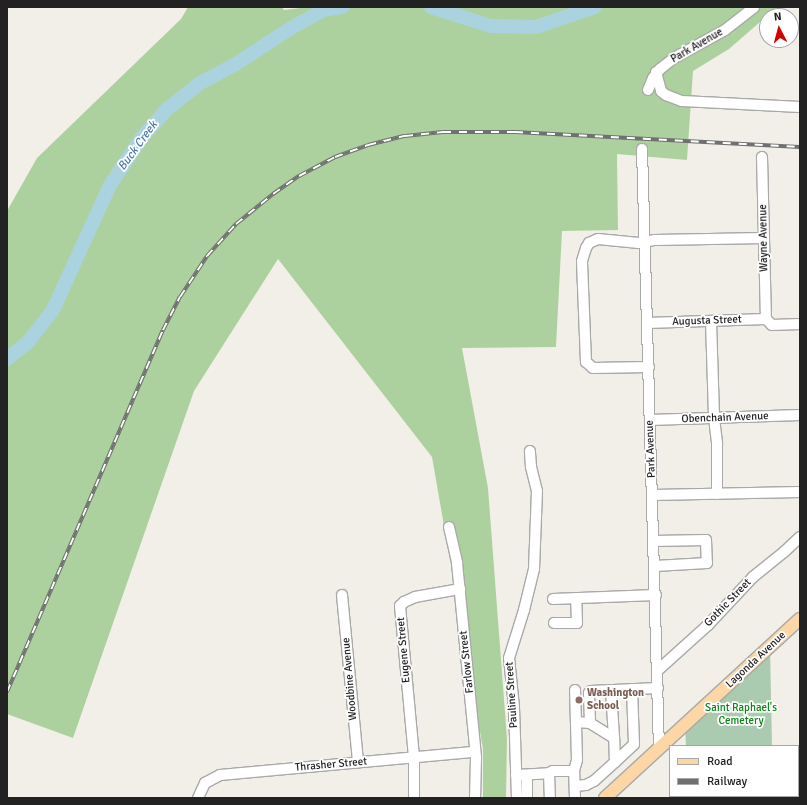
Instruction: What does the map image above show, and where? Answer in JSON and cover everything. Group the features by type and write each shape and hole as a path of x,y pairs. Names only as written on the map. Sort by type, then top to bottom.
{"main road":[{"name":"Lagonda Avenue","path":"612,796 659,749 800,620"}],"street":[{"name":"Park Avenue","path":"648,90 656,72 674,58 725,30 754,7"},
{"path":"656,72 661,91 666,95 682,101 800,107"},
{"name":"Park Avenue","path":"642,149 656,596 659,749"},
{"name":"Wayne Avenue","path":"762,157 766,319"},
{"path":"649,367 599,368 589,366 585,354 582,276 584,254 586,248 593,240 598,239 640,243 645,241 764,238"},
{"name":"Augusta Street","path":"647,323 766,319 772,325 800,324"},
{"path":"711,321 714,418 717,444 717,494"},
{"name":"Obenchain Avenue","path":"650,420 800,415"},
{"name":"Pauline Street","path":"517,798 509,658 528,595 534,568 537,491 531,467 530,451"},
{"path":"653,495 800,492"},
{"name":"Farlow Street","path":"449,527 460,589 475,752 475,798"},
{"name":"Gothic Street","path":"657,671 708,625 753,577 800,537"},
{"path":"654,541 706,540 707,563 655,566"},
{"name":"Eugene Street","path":"414,757 400,606 404,602 415,597 460,589"},
{"name":"Woodbine Avenue","path":"342,595 358,762"},
{"path":"553,598 656,596"},
{"path":"554,623 577,622 576,598"},
{"path":"590,723 590,692 658,688"},
{"path":"574,786 586,785 594,781 634,744 632,689"},
{"path":"575,690 577,760 574,771 575,798"},
{"path":"612,690 615,762"},
{"path":"576,722 590,723 614,738"},
{"name":"Thrasher Street","path":"198,798 205,783 220,775 475,752"},
{"path":"414,757 414,798"},
{"path":"516,775 549,773 553,771 574,771"},
{"path":"549,773 550,798"},
{"path":"528,775 528,798"}],"green space":[{"path":"188,7 282,7 284,10 309,7 777,7 759,8 759,23 729,49 693,71 687,160 617,154 618,230 562,231 556,347 462,348 488,488 507,739 506,798 483,798 483,749 432,457 278,259 194,391 73,738 7,714 7,211 37,158 181,19"},
{"name":"Saint Raphael's Cemetery","path":"770,647 772,745 686,745 685,725"},
{"path":"687,797 774,797 774,798"}],"waterway":[{"name":"Buck Creek","path":"7,359 28,342 53,310 109,187 142,137 166,110 200,83 236,64 291,28 323,10 343,7"},
{"name":"Buck Creek","path":"431,7 491,26 536,27 595,7"}],"railway":[{"path":"7,692 163,330 180,297 207,256 236,224 273,194 299,176 335,157 368,145 405,136 443,132 515,132 800,147"}],"place":[{"name":"Washington School","path":"579,700"}]}
